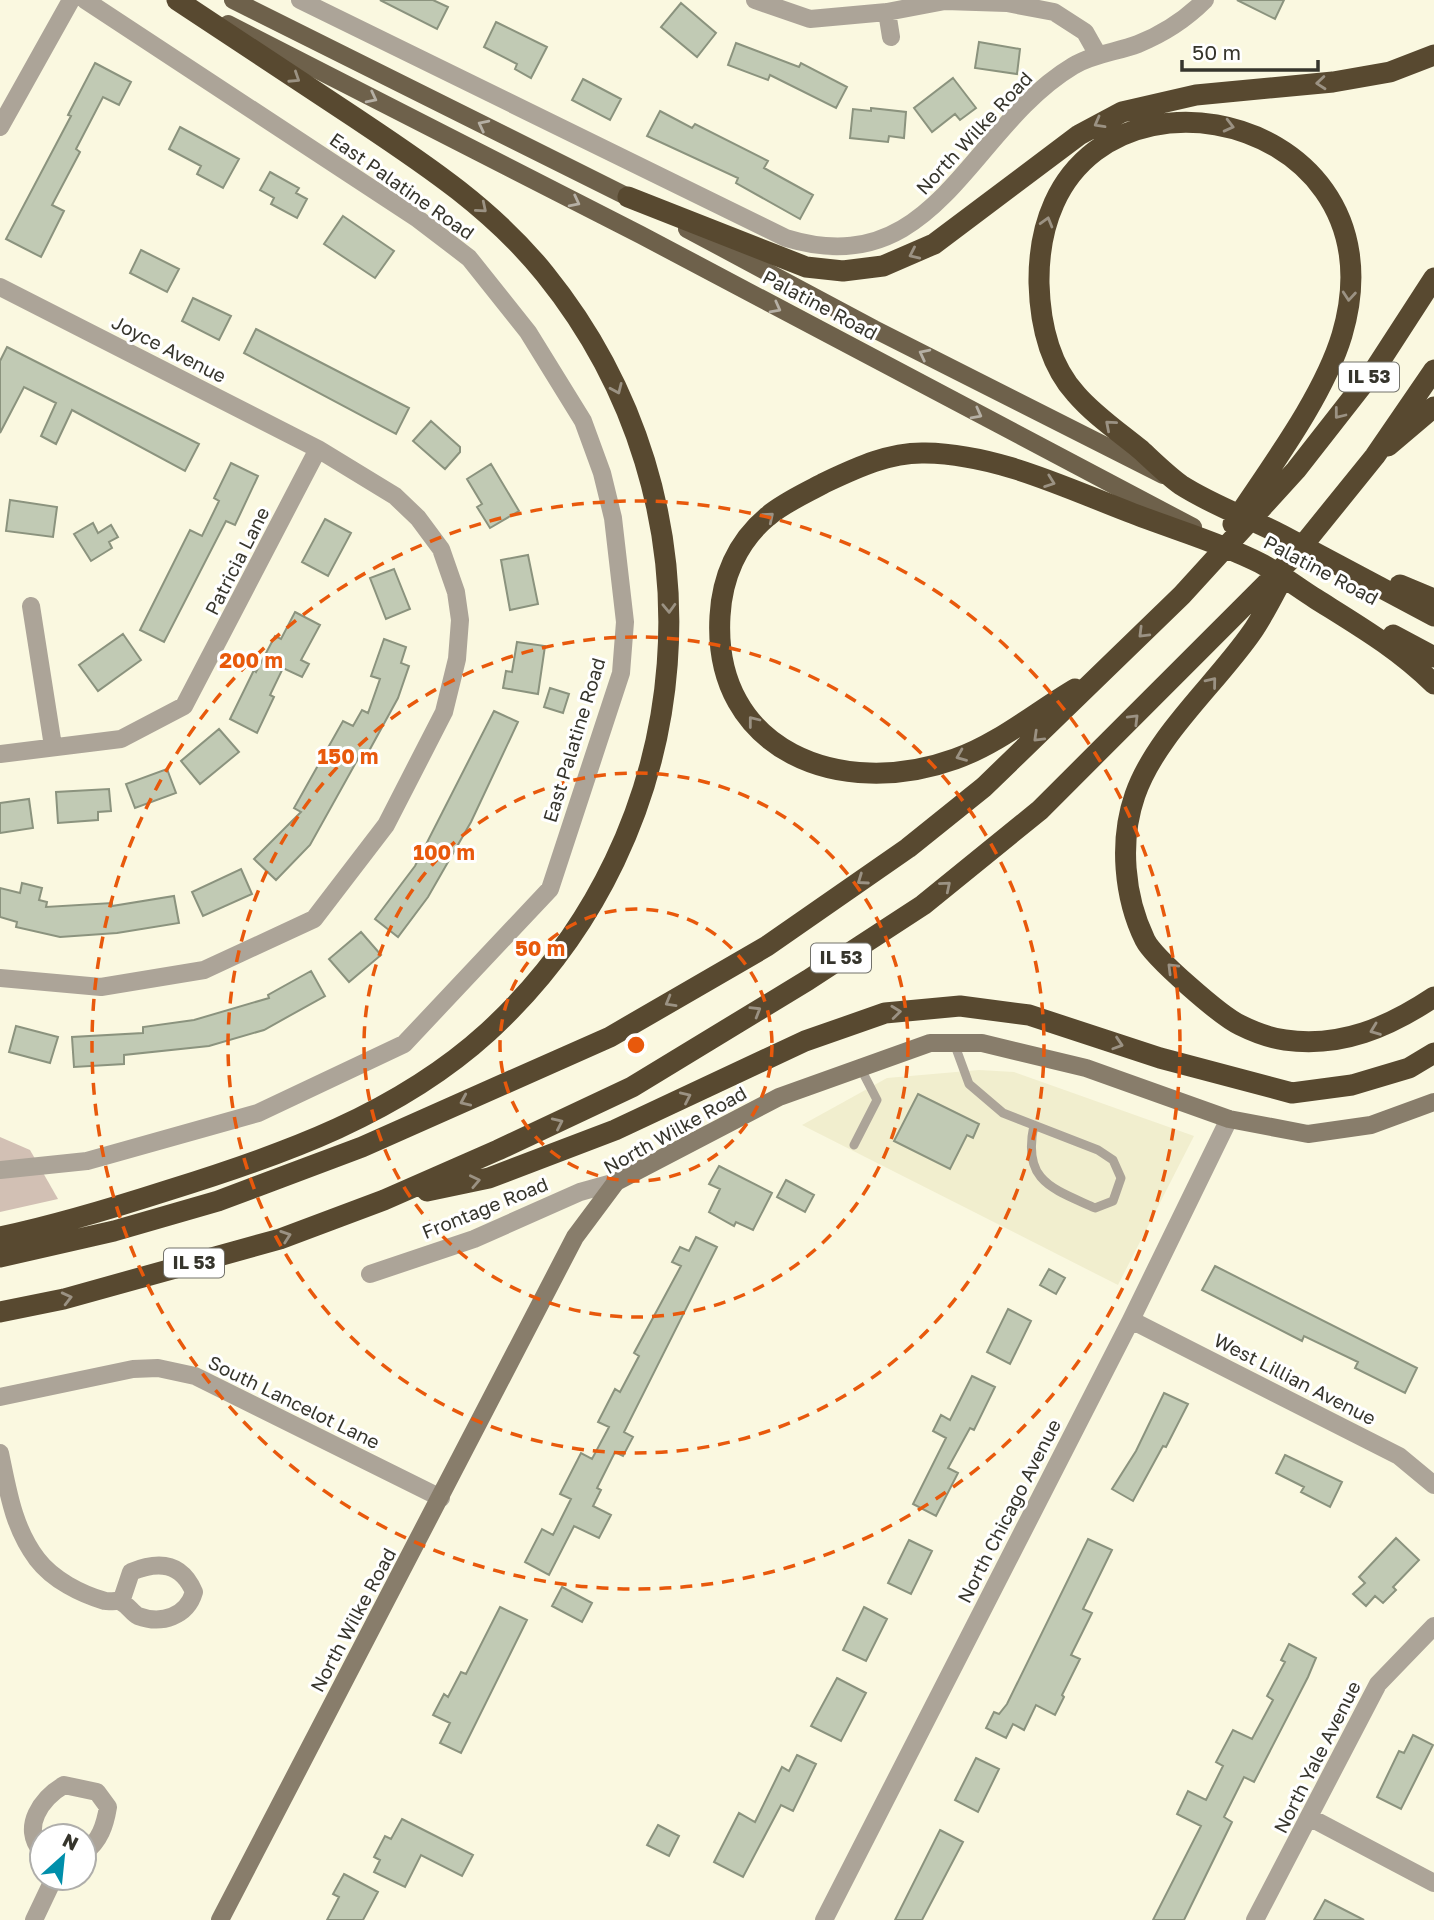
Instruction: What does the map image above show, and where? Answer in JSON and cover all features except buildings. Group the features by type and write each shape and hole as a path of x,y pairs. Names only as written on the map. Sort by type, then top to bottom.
{"highway":[{"path":"0,1237 105,1210 198,1181 283,1152 344,1127 419,1083 487,1032 544,971 583,915 622,842 638,802 665,706 670,656 667,566 646,463 607,366 569,304 517,241 462,192 179,0"},
{"path":"628,197 806,267 843,271 883,266 934,244 1079,135 1122,111 1196,95 1333,82 1390,72 1434,55"},
{"path":"1181,485 1074,393 1054,356 1044,330 1039,259 1046,221 1071,175 1112,142 1159,124 1181,121 1213,122 1263,138 1290,155 1314,178 1339,218 1345,241 1350,288 1341,336 1321,384 1275,460 1188,588"},
{"name":"IL 53","path":"0,1257 114,1231 218,1201 362,1147 610,1037 767,946 908,848 984,787 1188,588 1296,470 1375,369 1434,278"},
{"name":"IL 53","path":"0,1312 64,1299 280,1238 384,1200 632,1087 808,980 923,905 1040,810 1232,621 1295,555 1376,456 1434,370"},
{"path":"1376,456 1434,407"},
{"path":"1104,672 985,746 952,761 869,774 833,771 807,762 777,746 756,727 743,708 721,659 719,630 723,585 731,563 767,517 846,473 889,456 925,453 1007,467 1259,562 1402,653 1434,684"},
{"name":"Palatine Road","path":"1181,485 1434,616"},
{"path":"1282,535 1434,599"},
{"path":"1295,555 1253,631 1155,755 1135,795 1126,842 1128,886 1146,942 1190,987 1238,1025 1285,1040 1331,1040 1358,1036 1405,1017 1434,997"},
{"name":"Palatine Road","path":"1259,562 1434,657"},
{"path":"384,1200 489,1178 615,1130 805,1041 884,1013 960,1006 1028,1015 1160,1058 1292,1093 1352,1085 1409,1068 1434,1053"}],"main road":[{"name":"Palatine Road","path":"179,0 640,235 1259,562"},
{"name":"Palatine Road","path":"233,0 628,197 874,329 1181,485"}],"street":[{"path":"0,127 71,0"},
{"name":"East Palatine Road","path":"0,1170 87,1161 258,1113 404,1044 550,890 621,673 625,622 613,518 588,434 556,375 502,296 469,258 418,219 85,0"},
{"name":"North Wilke Road","path":"300,0 786,238 821,248 842,249 898,234 914,224 946,194 1038,92 1073,66 1098,55 1139,43 1178,24 1205,0"},
{"path":"755,0 810,19 887,12 945,1 1007,3 1054,12 1085,32 1098,55"},
{"path":"887,12 891,37"},
{"name":"Joyce Avenue","path":"0,287 318,449 395,496 418,517 441,549 456,592 460,620 457,659 444,712 386,825 314,919 204,970 101,987 0,978"},
{"name":"Patricia Lane","path":"0,754 121,739 184,706 318,449"},
{"path":"31,606 53,746"},
{"name":"North Wilke Road","path":"220,1920 575,1237 616,1182 779,1097 930,1044 982,1043 1086,1068 1229,1119 1308,1134 1371,1125 1434,1102"},
{"name":"North Chicago Avenue","path":"824,1920 1131,1320 1229,1119"},
{"name":"Frontage Road","path":"370,1273 474,1239 580,1192 616,1182"},
{"name":"West Lillian Avenue","path":"1131,1320 1399,1456 1434,1485"},
{"name":"South Lancelot Lane","path":"0,1397 133,1369 158,1368 195,1376 440,1498"},
{"path":"0,1453 20,1534 39,1562 62,1581 86,1595 121,1602"},
{"name":"North Yale Avenue","path":"1255,1920 1378,1684 1434,1626"},
{"path":"34,1822 46,1796 64,1784 97,1792 108,1807 104,1827 98,1837"},
{"path":"1309,1817 1434,1883"},
{"path":"34,1920 47,1892"}],"lane":[{"path":"954,1043 969,1084 1003,1113 1034,1125 1098,1150 1113,1160 1121,1178 1113,1201 1096,1208 1040,1177 1031,1162 1034,1125"},
{"path":"854,1145 877,1100 860,1067"}],"shaded area":[{"path":"979,1070 1014,1072 1194,1136 1118,1285 802,1125 887,1078"},
{"path":"0,1137 30,1150 58,1199 0,1212"}]}
